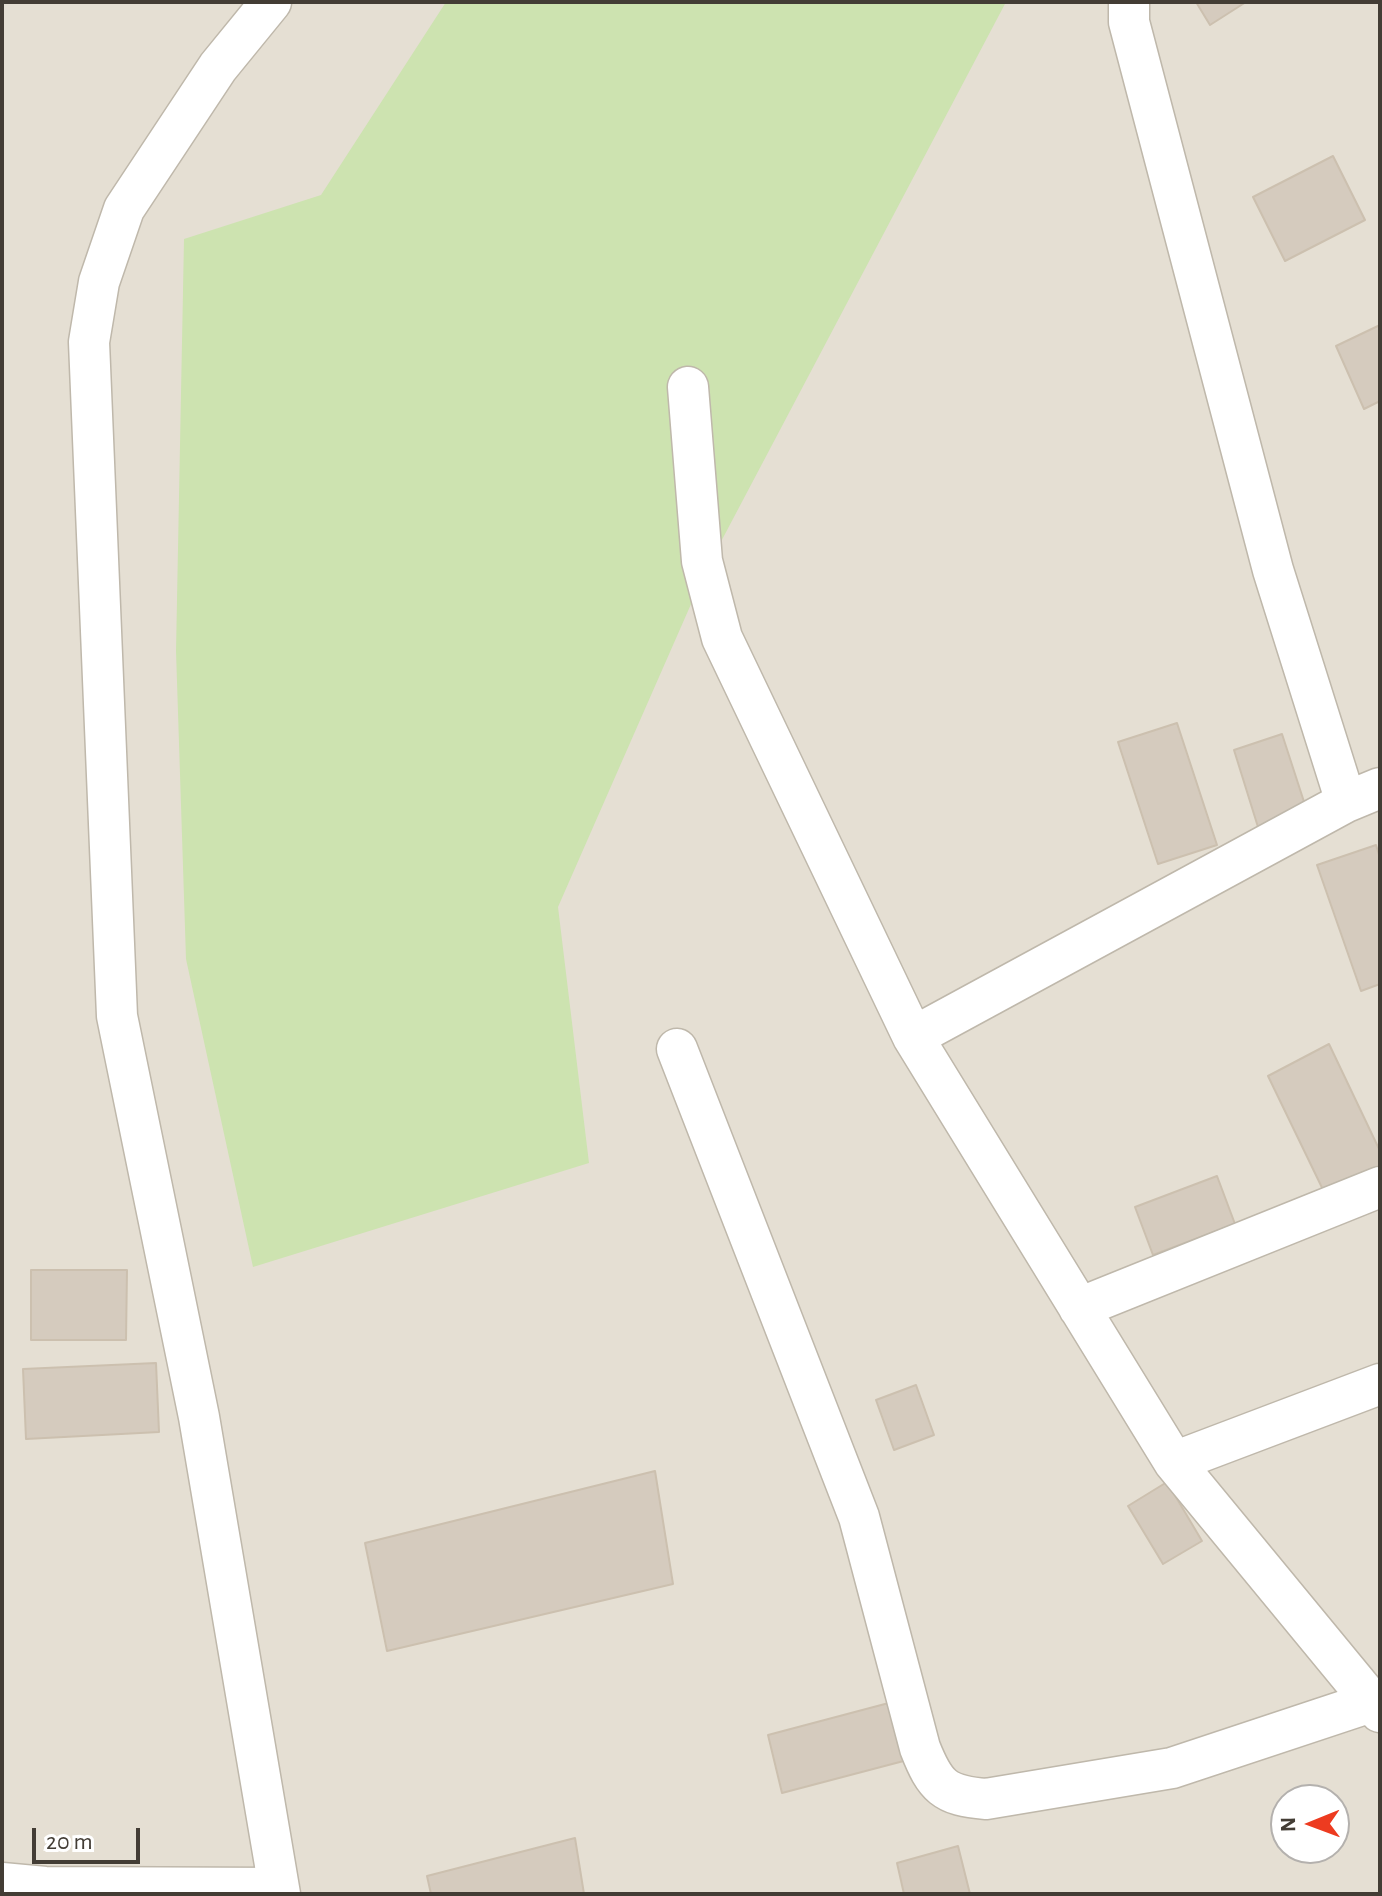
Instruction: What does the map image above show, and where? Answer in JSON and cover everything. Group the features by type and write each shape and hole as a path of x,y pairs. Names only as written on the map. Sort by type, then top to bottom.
{"street":[{"path":"2,1883 45,1887 280,1891 199,1417 117,1016 89,342 99,282 124,209 218,67 271,2"},
{"path":"913,1037 1363,795 1273,570 1129,22 1129,2"},
{"path":"677,1049 859,1517 916,1734 931,1778 956,1797 986,1799 1172,1768 1377,1704 1174,1462 913,1037 722,638 702,561 688,387"},
{"path":"1079,1308 1380,1187"},
{"path":"1174,1462 1380,1384"}],"shaded area":[{"path":"2,2 1380,2 1380,1894 2,1894"}],"green space":[{"path":"446,2 1006,2 706,570 558,907 589,1163 253,1267 186,959 176,651 184,239 321,195"}],"building":[{"path":"1196,2 1246,2 1210,25"},
{"path":"1333,156 1365,220 1285,261 1253,197"},
{"path":"1380,325 1380,401 1364,409 1336,346"},
{"path":"1177,723 1217,845 1158,864 1118,742"},
{"path":"1282,734 1307,811 1258,827 1234,750"},
{"path":"1376,845 1380,858 1380,984 1361,991 1317,865"},
{"path":"1329,1044 1380,1151 1380,1170 1327,1198 1268,1076"},
{"path":"1217,1176 1235,1224 1153,1255 1135,1207"},
{"path":"31,1270 127,1270 126,1340 31,1340"},
{"path":"156,1363 159,1432 26,1439 23,1369"},
{"path":"916,1385 934,1435 894,1450 876,1400"},
{"path":"655,1471 673,1584 387,1651 365,1543"},
{"path":"1167,1482 1202,1541 1163,1564 1128,1506"},
{"path":"900,1700 915,1758 782,1793 768,1735"},
{"path":"575,1838 584,1894 431,1894 427,1876"},
{"path":"958,1846 970,1894 904,1894 897,1863"}]}
